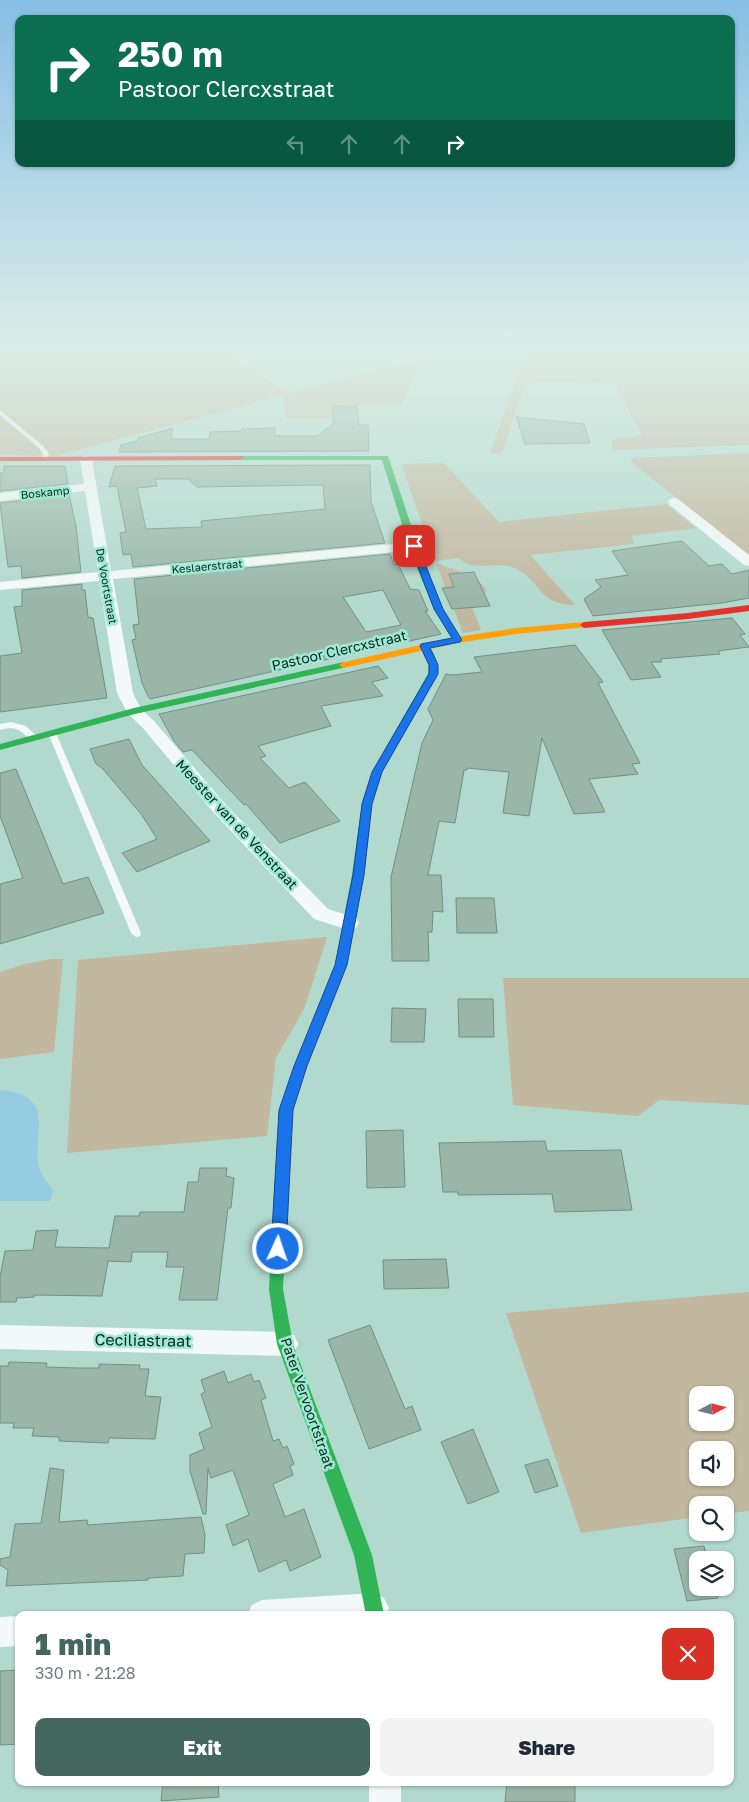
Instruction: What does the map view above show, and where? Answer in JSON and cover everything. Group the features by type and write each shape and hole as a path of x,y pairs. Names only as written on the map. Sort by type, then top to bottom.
{"street":[{"path":"0,459 385,458 414,546 438,609 457,640"},
{"name":"De Voortstraat","path":"86,460 125,693 134,711"},
{"name":"Boskamp","path":"0,497 89,487"},
{"path":"674,502 749,562"},
{"name":"Keslaerstraat","path":"0,586 414,546"},
{"name":"Pastoor Clercxstraat","path":"0,747 134,711 424,646 516,631 688,616 749,608"},
{"name":"Pater Vervoortstraat","path":"375,1611 363,1554 285,1344 276,1289 286,1110 301,1066 341,965 358,875 367,804 377,772 433,674 434,665 424,646"},
{"name":"Meester van de Venstraat","path":"134,711 148,724 220,809 321,914 350,923"},
{"name":"Ceciliastraat","path":"0,1337 285,1344"},
{"path":"0,1632 15,1631"},
{"path":"385,1786 385,1802"}],"lane":[{"path":"26,434 41,447 46,454 46,460"},
{"path":"0,727 24,726 35,738"},
{"path":"52,733 136,933"}],"path":[{"path":"397,434 385,458 484,459 749,448"},
{"path":"608,454 674,502"},
{"path":"0,959 130,920"}],"shaded area":[{"path":"0,434 138,434 56,456 0,455"},
{"path":"497,434 508,434 502,453 490,453"},
{"path":"749,434 749,445 613,450 611,443 613,440 642,435"},
{"path":"749,453 749,555 630,461 633,458"},
{"path":"444,463 499,522 666,504 696,528 632,536 634,544 530,555 575,605 562,604 546,596 524,573 515,568 501,565 472,565 465,563 459,558 435,561 402,466 405,464"},
{"path":"436,563 471,576 486,590 485,595 471,605 481,630 463,633"},
{"path":"327,937 305,1007 276,1058 267,1136 67,1153 78,960"},
{"path":"51,959 63,959 54,1052 0,1059 0,972 25,964"},
{"path":"503,978 749,978 749,1105 659,1100 638,1116 513,1105"},
{"path":"749,1292 749,1511 734,1513 734,1496 689,1496 689,1518 581,1533 506,1313"}],"water":[{"path":"0,1090 18,1093 29,1099 36,1107 39,1117 39,1167 53,1191 50,1201 0,1201"}],"building":[{"path":"152,434 172,434 171,439 209,439 210,434 317,436 320,434 368,434 369,451 119,452 121,445 137,441 138,438"},
{"path":"522,434 587,434 590,443 525,444"},
{"path":"370,465 371,502 385,543 133,567 131,554 123,555 120,533 126,532 117,486 109,487 115,466","holes":["155,479 188,479 197,487 323,485 325,509 201,521 202,527 146,529 137,488 157,486"]},
{"path":"4,466 65,466 68,484 0,491 0,473 4,473"},
{"path":"69,495 76,526 81,572 22,578 21,566 8,567 0,503"},
{"path":"682,541 709,566 722,564 732,574 749,570 749,598 722,603 593,616 584,599 601,587 595,580 628,575 612,551"},
{"path":"390,554 394,565 398,564 410,589 419,590 428,611 425,611 441,634 150,699 142,683 132,640 136,639 133,625 139,624 134,579","holes":["383,590 401,625 366,632 343,597"]},
{"path":"474,572 490,606 452,609 442,588 454,587 449,574"},
{"path":"82,584 82,590 85,590 88,617 93,618 107,698 0,712 0,656 22,653 14,607 22,606 22,590"},
{"path":"732,618 745,634 740,635 749,647 718,651 720,654 660,659 662,662 651,662 661,677 631,680 602,630"},
{"path":"575,645 603,682 598,683 640,763 632,764 638,774 589,779 605,812 574,814 542,738 529,816 503,813 509,772 467,768 467,770 464,770 455,823 439,821 428,875 441,875 443,912 433,911 432,932 428,932 429,961 392,961 391,877 422,743 433,720 428,709 446,674 482,672 474,657"},
{"path":"378,666 388,678 372,682 383,696 321,706 331,726 258,746 266,756 260,758 289,788 305,782 340,821 280,843 246,804 244,805 192,750 183,752 174,741 159,714"},
{"path":"129,739 142,765 210,841 137,872 122,853 157,839 142,815 102,768 96,764 90,749"},
{"path":"16,769 63,884 88,877 104,913 0,944 0,884 23,878 0,816 0,773"},
{"path":"456,898 494,898 497,933 457,933"},
{"path":"458,999 493,999 494,1037 459,1037"},
{"path":"392,1008 426,1009 424,1042 391,1042"},
{"path":"403,1130 405,1187 367,1188 366,1131"},
{"path":"545,1141 547,1151 621,1150 632,1210 555,1212 552,1194 458,1195 458,1192 443,1192 439,1143"},
{"path":"200,1168 227,1168 226,1176 234,1178 231,1208 228,1208 217,1300 179,1300 184,1267 166,1267 168,1252 132,1252 131,1262 108,1261 102,1296 34,1295 34,1297 17,1298 16,1302 0,1302 0,1277 5,1251 33,1250 36,1231 58,1230 55,1247 109,1248 115,1216 139,1216 140,1212 184,1212 188,1182 198,1182"},
{"path":"446,1259 449,1288 384,1289 383,1260"},
{"path":"370,1325 405,1409 412,1406 421,1430 369,1449 328,1340"},
{"path":"9,1362 47,1363 46,1367 78,1368 99,1368 99,1364 140,1365 139,1369 149,1369 145,1396 161,1397 155,1439 109,1438 108,1443 59,1441 59,1437 32,1436 34,1428 13,1428 14,1423 0,1423 0,1366 8,1366"},
{"path":"224,1371 228,1383 251,1374 254,1382 259,1380 266,1398 261,1400 273,1441 279,1439 283,1448 287,1446 294,1464 290,1466 293,1475 273,1484 285,1517 304,1509 321,1557 290,1571 286,1560 259,1572 248,1539 233,1546 226,1525 249,1515 233,1470 211,1478 208,1468 206,1514 203,1514 190,1471 190,1455 204,1449 199,1433 212,1427 201,1394 205,1392 201,1380"},
{"path":"473,1429 499,1492 468,1504 441,1442"},
{"path":"548,1459 558,1486 535,1493 525,1465"},
{"path":"50,1468 64,1470 59,1522 87,1520 88,1525 201,1517 205,1535 204,1553 185,1554 183,1576 148,1578 148,1580 6,1586 8,1570 0,1565 0,1559 10,1557 15,1524 41,1523"},
{"path":"704,1546 705,1551 689,1551 689,1596 717,1596 718,1598 687,1601 674,1549"},
{"path":"15,1670 15,1744 0,1745 0,1671"},
{"path":"163,1786 218,1786 219,1797 161,1801"},
{"path":"507,1786 575,1786 575,1802 505,1802"}],"traffic: fast":[{"path":"240,458 385,458 414,546 438,609 457,640"},
{"path":"337,974 341,965 358,875 367,804 377,772 433,674 434,665 424,646"},
{"path":"0,747 134,711 344,665"},
{"path":"282,1173 276,1289 285,1344 363,1555 374,1611"}],"traffic: slow":[{"path":"344,665 457,640 516,631 584,625"},
{"path":"282,1173 286,1110 337,974"}],"traffic: jam":[{"path":"0,459 240,458"},
{"path":"584,625 688,616 749,608"}],"route":[{"path":"278,1249 286,1110 301,1066 341,965 358,875 367,804 377,772 433,674 434,665 424,646 457,640 438,609 414,546"}]}
